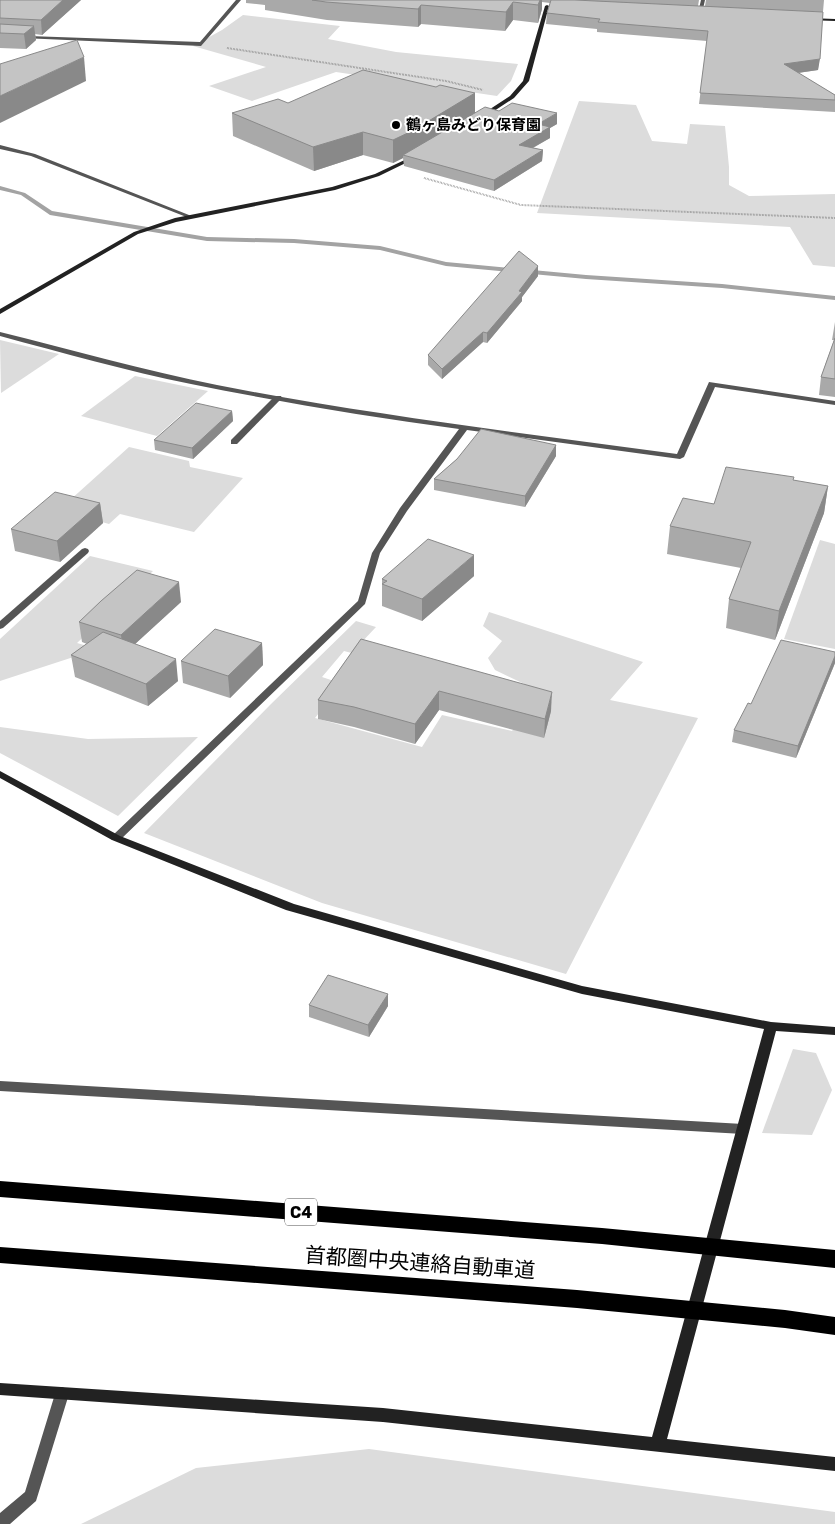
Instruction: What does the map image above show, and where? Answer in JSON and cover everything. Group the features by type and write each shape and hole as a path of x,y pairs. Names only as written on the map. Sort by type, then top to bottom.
{"highway":[{"name":"C4","path":"0,1189 602,1236 835,1259"},
{"name":"首都圏中央連絡自動車道","path":"0,1255 577,1299 835,1326"}],"street":[{"path":"0,36 201,44 238,0"},
{"path":"700,13 703,0"},
{"path":"538,5 557,6"},
{"path":"478,119 512,97 526,81 547,6"},
{"path":"691,13 710,14"},
{"path":"806,19 835,20"},
{"path":"0,147 33,155 191,217"},
{"path":"0,312 136,233 175,220 333,189 390,169 423,152"},
{"path":"0,334 143,372 218,388 390,417 680,457 712,384 835,403"},
{"path":"234,442 278,398"},
{"path":"116,838 362,602 376,553 403,510 465,427"},
{"path":"0,626 85,551"},
{"path":"0,774 116,838 299,910 582,990 771,1026 835,1031"},
{"path":"658,1444 771,1026"},
{"path":"0,1086 744,1129"},
{"path":"0,1389 383,1416 835,1464"},
{"path":"0,1523 31,1496 62,1394"}],"path":[{"path":"201,44 446,81 512,97"},
{"path":"390,169 521,205 835,218"}],"shaded area":[{"path":"243,15 340,26 328,39 396,52 518,64 511,81 497,96 336,72 252,101 209,86 266,67 193,46 222,30"},
{"path":"579,101 636,105 652,141 687,144 690,124 725,126 729,185 749,196 835,194 835,267 813,265 790,227 537,213"},
{"path":"0,340 59,354 1,393"},
{"path":"135,376 208,391 157,436 81,416"},
{"path":"129,447 189,461 190,467 243,478 194,532 120,514 109,524 59,510"},
{"path":"820,540 835,544 835,649 784,639"},
{"path":"90,556 153,571 77,643 98,649 0,681 0,639"},
{"path":"489,612 643,662 610,700 698,718 566,974 322,903 144,833 356,621 376,627 360,644 393,664 344,651 322,677 355,688 326,704 315,718 422,747 442,715 512,731 539,691 495,670 488,658 502,641 483,626"},
{"path":"0,727 88,739 198,737 118,816 0,753"},
{"path":"793,1049 816,1053 832,1090 812,1135 762,1133"},
{"path":"369,1449 835,1512 835,1524 81,1524 196,1468"}],"building":[{"path":"0,0 63,0 41,20 0,18"},
{"path":"312,0 540,0 538,5 513,2 506,12 421,5 418,9"},
{"path":"551,0 823,12 820,59 784,64 835,95 835,100 700,93 708,31 598,22 600,19 547,13"},
{"path":"0,24 34,26 24,34 0,33"},
{"path":"77,40 84,57 0,96 0,64"},
{"name":"鶴ヶ島みどり保育園","path":"363,70 436,87 440,85 475,93 412,131 393,140 363,132 313,147 232,113 278,99 288,103"},
{"path":"512,103 557,113 538,124 550,127 519,145 543,150 494,180 403,155 485,107 499,111"},
{"path":"519,251 538,266 519,291 522,292 487,333 483,332 442,369 428,355"},
{"path":"835,338 835,379 821,377"},
{"path":"196,403 232,411 192,448 154,440"},
{"path":"481,429 556,445 525,496 434,479 457,459"},
{"path":"726,467 794,477 793,480 828,486 779,611 729,599 751,542 670,526 683,498 714,504"},
{"path":"55,492 100,503 57,541 11,529"},
{"path":"428,539 474,555 422,599 382,584 387,581 382,579"},
{"path":"137,570 179,582 121,635 79,622 101,601"},
{"path":"215,629 262,643 228,676 181,661"},
{"path":"103,632 176,659 146,684 71,655"},
{"path":"361,639 552,692 545,719 439,691 415,724 354,707 318,700"},
{"path":"781,640 835,652 798,746 734,730 748,703 751,704"},
{"path":"328,975 388,994 368,1025 309,1005"}],"waterway":[{"path":"0,188 23,194 50,213 207,239 294,241 380,248 446,264 586,277 722,286 835,298"}],"place":[{"name":"鶴ヶ島みどり保育園","path":"396,125"}]}
